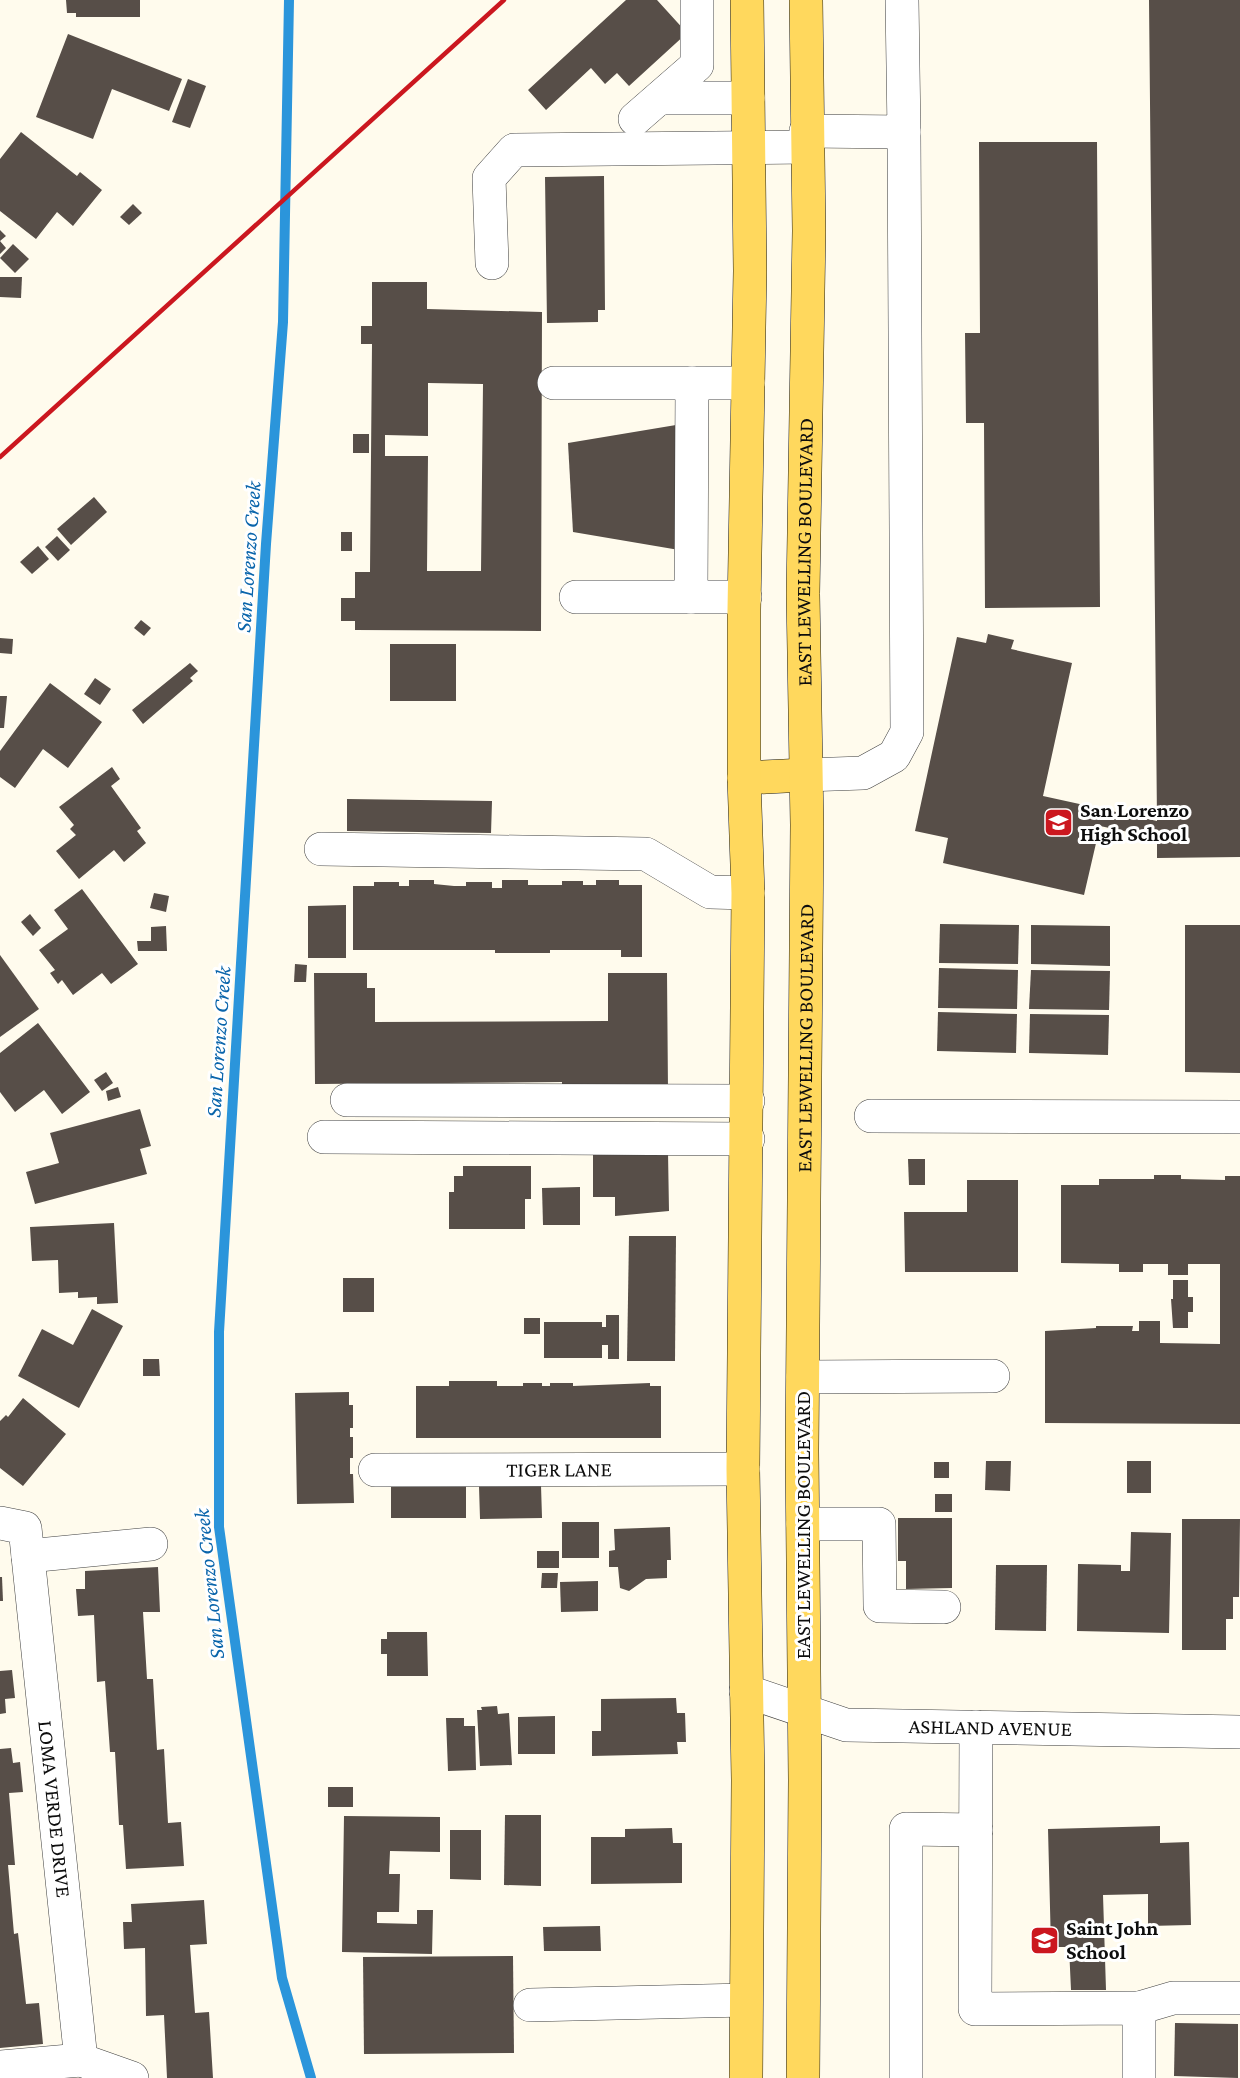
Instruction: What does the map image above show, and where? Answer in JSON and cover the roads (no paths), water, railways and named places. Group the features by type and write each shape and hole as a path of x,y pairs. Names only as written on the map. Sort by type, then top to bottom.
{"main road":[{"path":"746,2078 746,1691 743,1468 748,1138 748,893 744,778 750,249 747,0"},
{"name":"EAST LEWELLING BOULEVARD","path":"803,2078 802,1377 807,825 802,594 808,231 806,0"},
{"path":"744,778 805,775"}],"street":[{"path":"635,119 698,65 697,0"},
{"path":"805,775 864,773 894,756 907,732 902,0"},
{"path":"660,98 748,98"},
{"path":"492,262 489,178 514,150 748,149 806,139 904,132"},
{"path":"554,383 748,383"},
{"path":"691,597 692,383"},
{"path":"576,597 745,597"},
{"path":"321,849 646,854 710,892 748,893"},
{"path":"347,1100 748,1101"},
{"path":"871,1116 1240,1117"},
{"path":"324,1137 748,1138"},
{"path":"802,1377 993,1376"},
{"name":"TIGER LANE","path":"375,1470 743,1468"},
{"name":"LOMA VERDE DRIVE","path":"0,1523 25,1528 81,2060"},
{"path":"803,1524 879,1524 880,1606 944,1607"},
{"path":"28,1556 151,1544"},
{"name":"ASHLAND AVENUE","path":"746,1691 846,1725 1240,1732"},
{"path":"976,1727 975,2009 1139,2008 1173,1998 1240,1998"},
{"path":"906,2078 906,1829 976,1830"},
{"path":"530,2005 746,2000"},
{"path":"1139,2008 1139,2078"},
{"path":"0,2067 81,2060 132,2078"}],"waterway":[{"name":"San Lorenzo Creek","path":"289,0 283,322 266,544 219,1332 219,1527 282,1978 311,2078"}],"railway":[{"path":"0,457 504,0"}],"place":[{"name":"San Lorenzo High School","path":"1059,822"},
{"name":"Saint John School","path":"1045,1940"}]}
